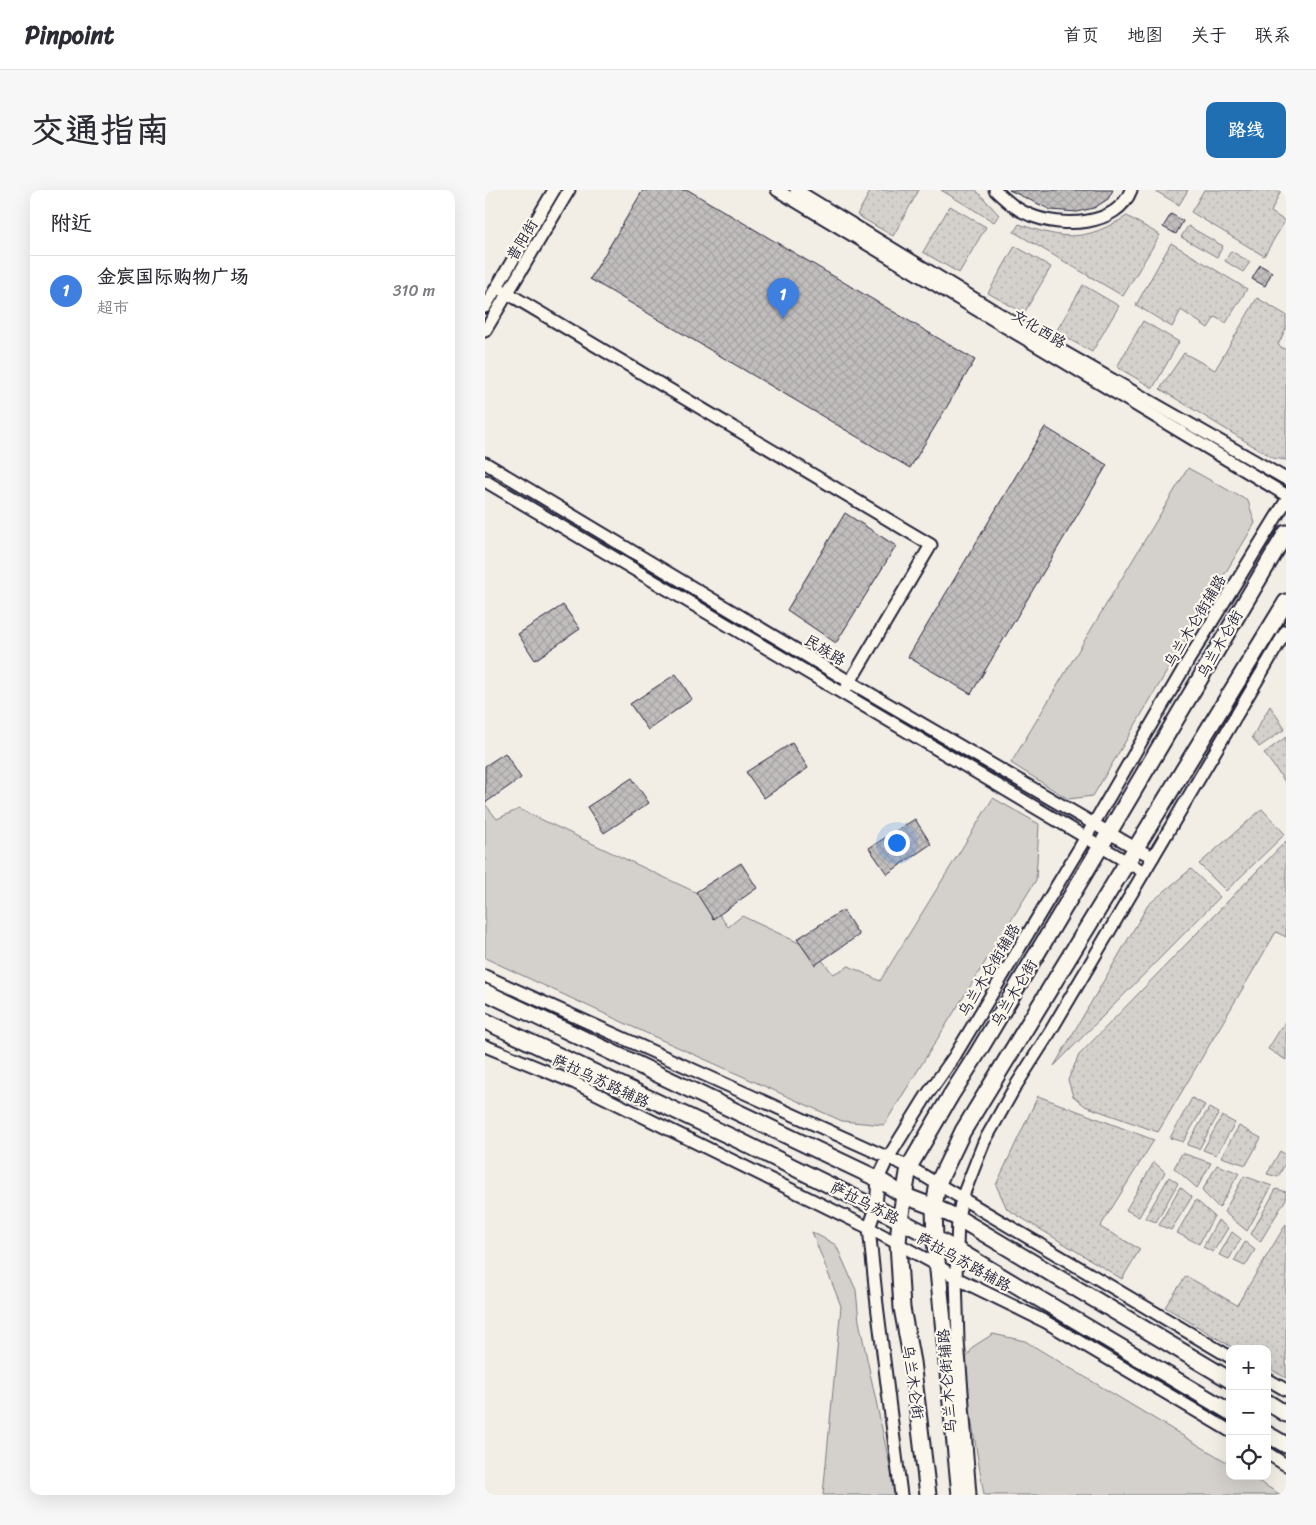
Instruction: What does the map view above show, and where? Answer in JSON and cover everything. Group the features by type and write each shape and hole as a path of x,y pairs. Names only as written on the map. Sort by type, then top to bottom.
{"main road":[{"name":"乌兰木仑街","path":"928,1495 912,1362 902,1308 898,1243 899,1220 909,1167 1286,533"},
{"name":"乌兰木仑街","path":"960,1495 935,1240 934,1207 938,1183 963,1131 1137,849 1286,602"},
{"name":"萨拉乌苏路","path":"485,992 878,1179 905,1196 958,1218 1226,1378"},
{"name":"萨拉乌苏路","path":"485,1022 740,1141 957,1250 1226,1410"},
{"path":"1271,1405 1286,1414"},
{"path":"1269,1435 1286,1445"}],"street":[{"name":"普阳街","path":"485,307 554,190"},
{"name":"普阳街","path":"485,331 569,190"},
{"name":"文化西路","path":"777,190 1286,494"},
{"name":"文化西路","path":"796,190 1034,334 1286,479"},
{"path":"995,190 1011,204 1030,215 1046,220 1067,223 1088,221 1105,216 1119,207 1129,196 1131,190"},
{"path":"497,287 931,545 844,695"},
{"name":"民族路","path":"485,463 850,682 1137,849 1153,856"},
{"name":"民族路","path":"485,481 1144,872"},
{"name":"乌兰木仑街辅路","path":"901,1495 869,1228 876,1208 878,1179 887,1158 954,1057 1086,837 1188,661 1286,501"},
{"name":"乌兰木仑街辅路","path":"970,1495 958,1340 956,1278 958,1218 962,1198 984,1142 1015,1087 1050,1032 1286,632"},
{"path":"485,976 909,1167 1226,1355"},
{"name":"萨拉乌苏路辅路","path":"485,1046 575,1083 869,1228 937,1265 956,1278 1046,1322 1226,1429"},
{"path":"1271,1381 1286,1390"},
{"path":"1271,1456 1286,1465"}],"shaded area":[{"path":"871,190 919,190 893,236 857,215"},
{"path":"941,190 976,190 999,215 994,222"},
{"path":"1154,190 1188,190 1179,205"},
{"path":"1204,190 1281,190 1271,212 1285,221 1264,256 1191,212"},
{"path":"950,206 986,227 959,273 923,252"},
{"path":"1127,216 1160,235 1123,296 1014,232 1019,224 1049,233 1074,236 1098,230"},
{"path":"1188,226 1223,246 1217,257 1181,237"},
{"path":"1171,243 1247,289 1226,323 1215,317 1208,328 1181,310 1172,327 1136,305"},
{"path":"1015,246 1051,267 1024,313 988,293"},
{"path":"1231,251 1250,262 1243,272 1225,261"},
{"path":"1083,285 1119,306 1092,352 1056,332"},
{"path":"1257,298 1286,315 1286,328 1278,345 1286,350 1286,460 1273,458 1160,389 1184,353 1215,370"},
{"path":"1143,321 1179,342 1153,388 1117,367"},
{"path":"1188,468 1248,501 1255,523 1093,796 1068,799 1011,763"},
{"path":"1270,706 1285,729 1259,747 1252,737"},
{"path":"1286,737 1286,783 1264,753"},
{"path":"993,798 1039,824 1036,880 884,1125 842,1121 485,958 485,804 497,819 519,809 708,898 728,927 742,916 814,950 833,974 849,966 880,981"},
{"path":"1262,809 1285,834 1226,891 1199,864"},
{"path":"1286,841 1286,937 1276,932 1158,1132 1085,1106 1073,1096 1068,1080 1079,1055"},
{"path":"1191,869 1220,897 1054,1066 1148,905"},
{"path":"1286,1020 1286,1060 1268,1049"},
{"path":"1038,1096 1154,1140 1100,1227 1140,1249 1122,1279 1007,1209 996,1185"},
{"path":"1192,1098 1205,1105 1183,1142 1170,1138"},
{"path":"1209,1108 1219,1113 1199,1149 1187,1145"},
{"path":"1222,1116 1235,1123 1216,1155 1203,1150"},
{"path":"1239,1126 1261,1138 1246,1165 1221,1157"},
{"path":"1280,1151 1286,1155 1286,1162 1278,1177 1267,1174"},
{"path":"1182,1153 1211,1163 1197,1188 1174,1168"},
{"path":"1154,1162 1165,1172 1139,1217 1126,1210"},
{"path":"1217,1165 1239,1173 1219,1208 1202,1191"},
{"path":"1244,1176 1272,1186 1247,1231 1224,1212"},
{"path":"1169,1177 1178,1183 1156,1222 1145,1218"},
{"path":"1180,1187 1192,1197 1171,1230 1159,1225"},
{"path":"1276,1189 1286,1192 1286,1199 1260,1242 1251,1234"},
{"path":"1196,1200 1214,1216 1199,1244 1177,1233"},
{"path":"1218,1220 1228,1228 1213,1252 1203,1247"},
{"path":"1286,1224 1286,1378 1271,1369 1271,1345 1228,1345 1165,1307 1186,1276 1237,1305"},
{"path":"812,1232 836,1245 856,1290 859,1321 896,1495 823,1495 841,1306"},
{"path":"1232,1232 1241,1239 1229,1259 1219,1255"},
{"path":"1245,1242 1255,1250 1245,1266 1234,1261"},
{"path":"993,1334 1025,1341 1226,1462 1226,1480 1257,1480 1281,1495 984,1495 962,1364 974,1346"}],"building":[{"path":"643,190 688,190 975,360 910,468 590,279"},
{"path":"1009,190 1113,190 1108,199 1094,208 1077,212 1051,210"},
{"path":"1171,214 1183,221 1176,234 1163,227"},
{"path":"1260,265 1272,272 1265,286 1252,279"},
{"path":"1045,427 1107,465 971,694 908,657"},
{"path":"845,513 896,546 836,643 787,610"},
{"path":"563,605 580,629 535,660 518,634"},
{"path":"676,674 692,699 648,730 630,704"},
{"path":"792,743 808,768 764,798 746,772"},
{"path":"505,753 521,778 485,803 485,766"},
{"path":"632,778 649,803 604,833 587,807"},
{"path":"915,819 931,844 887,874 869,848"},
{"path":"741,863 757,888 713,919 696,892"},
{"path":"843,910 859,935 815,965 797,939"}],"place":[{"name":"金宸国际购物广场","path":"783,319"}]}
